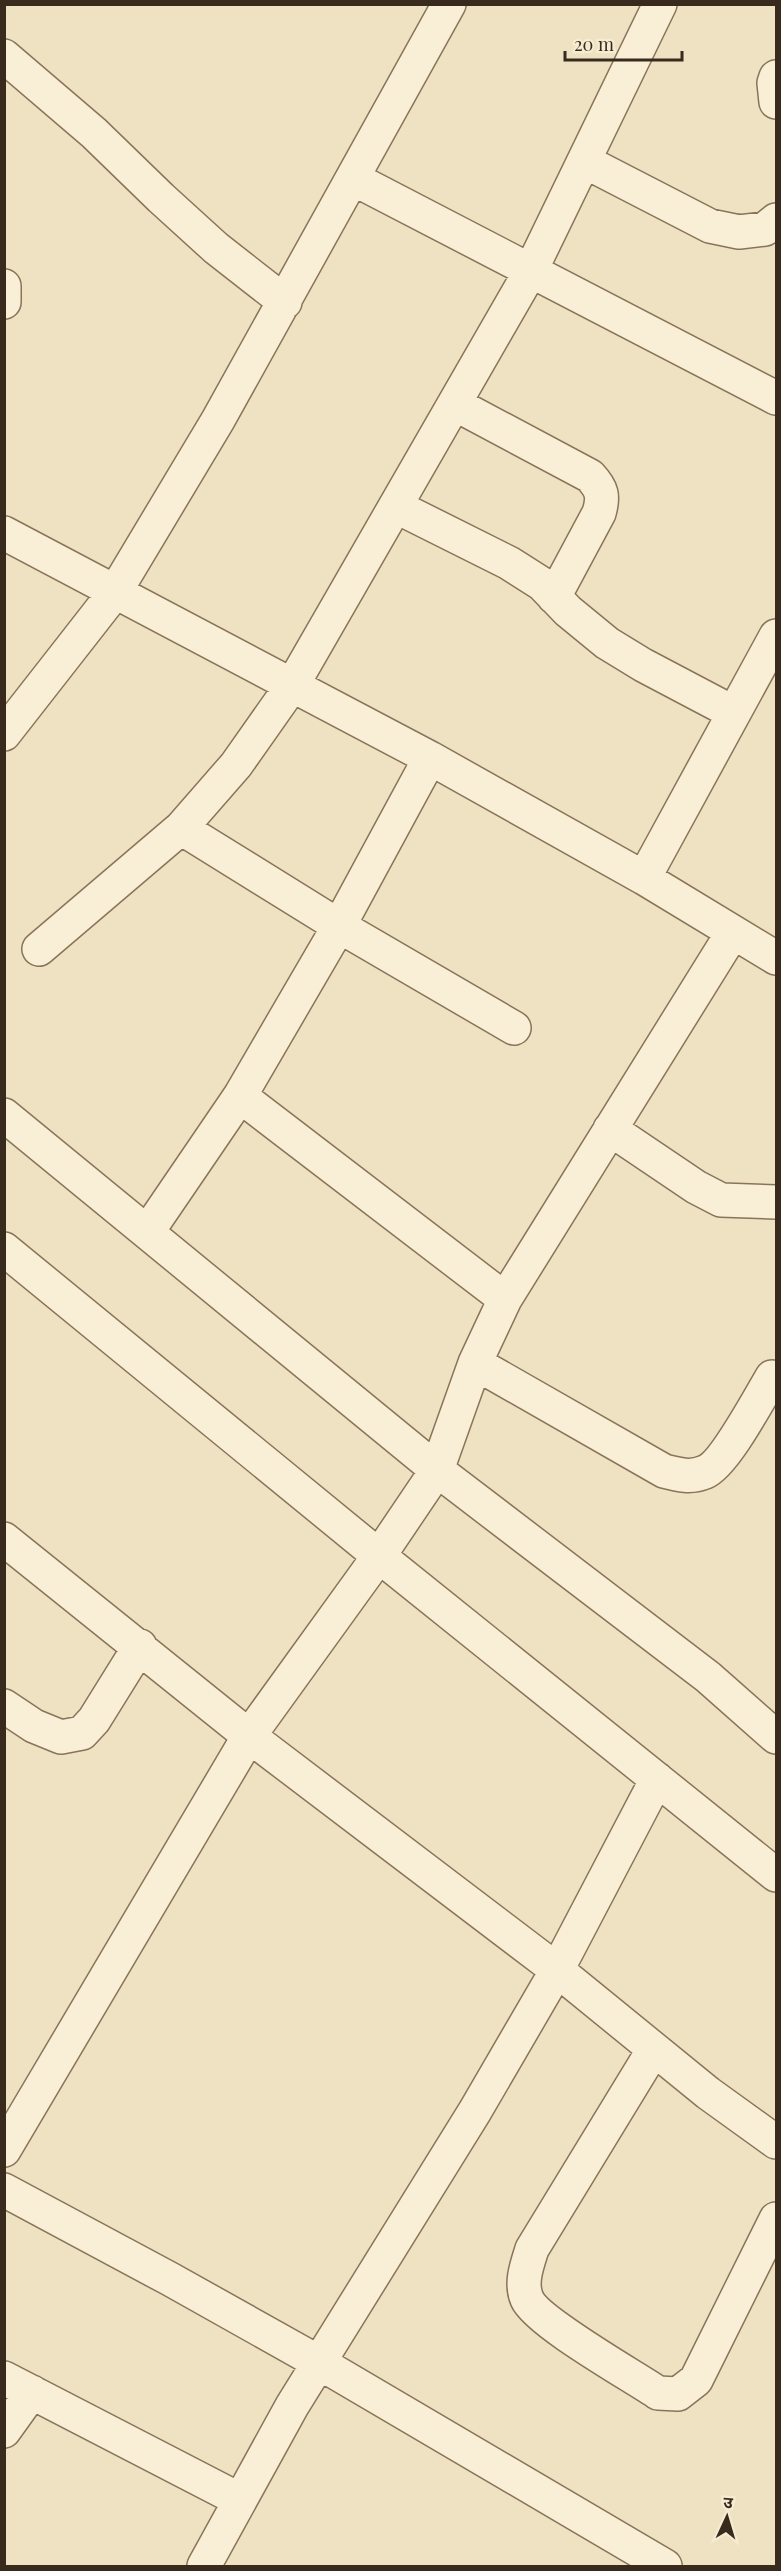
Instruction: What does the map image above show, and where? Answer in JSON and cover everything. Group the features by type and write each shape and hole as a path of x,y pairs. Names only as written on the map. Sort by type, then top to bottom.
{"street":[{"path":"4,734 115,591 218,420 354,179 449,4"},
{"path":"39,949 181,828 236,765 292,684 397,507 530,272 660,4"},
{"path":"4,56 94,133 216,248 285,302"},
{"path":"777,77 774,83 777,102"},
{"path":"584,160 710,226 739,232 765,229 777,220"},
{"path":"354,179 777,398"},
{"path":"4,286 4,302"},
{"path":"455,405 590,476 600,487 603,499 599,513 554,597"},
{"path":"397,507 509,563 542,584 607,643 643,665 734,713"},
{"path":"4,532 430,758 644,878 777,958"},
{"path":"644,878 776,636"},
{"path":"148,1231 240,1096 339,926 430,758"},
{"path":"181,828 339,926 514,1028"},
{"path":"4,2150 249,1736 379,1556 437,1470 475,1363 505,1299 733,932"},
{"path":"240,1096 505,1299"},
{"path":"4,1115 437,1470 708,1677 777,1737"},
{"path":"610,1129 696,1187 721,1200 777,1202"},
{"path":"4,1249 379,1556 777,1875"},
{"path":"475,1363 664,1471 686,1477 708,1472 729,1447 772,1377"},
{"path":"4,1539 140,1646 249,1736 557,1970 708,2093 777,2142"},
{"path":"4,1706 34,1726 61,1737 82,1733 94,1720 140,1646"},
{"path":"204,2566 318,2362 475,2110 557,1970 657,1779"},
{"path":"654,2049 532,2249 524,2275 527,2299 546,2320 658,2393 678,2394 696,2380 777,2219"},
{"path":"4,2190 318,2362 633,2558 665,2566"},
{"path":"4,2432 18,2385 240,2500"}]}
